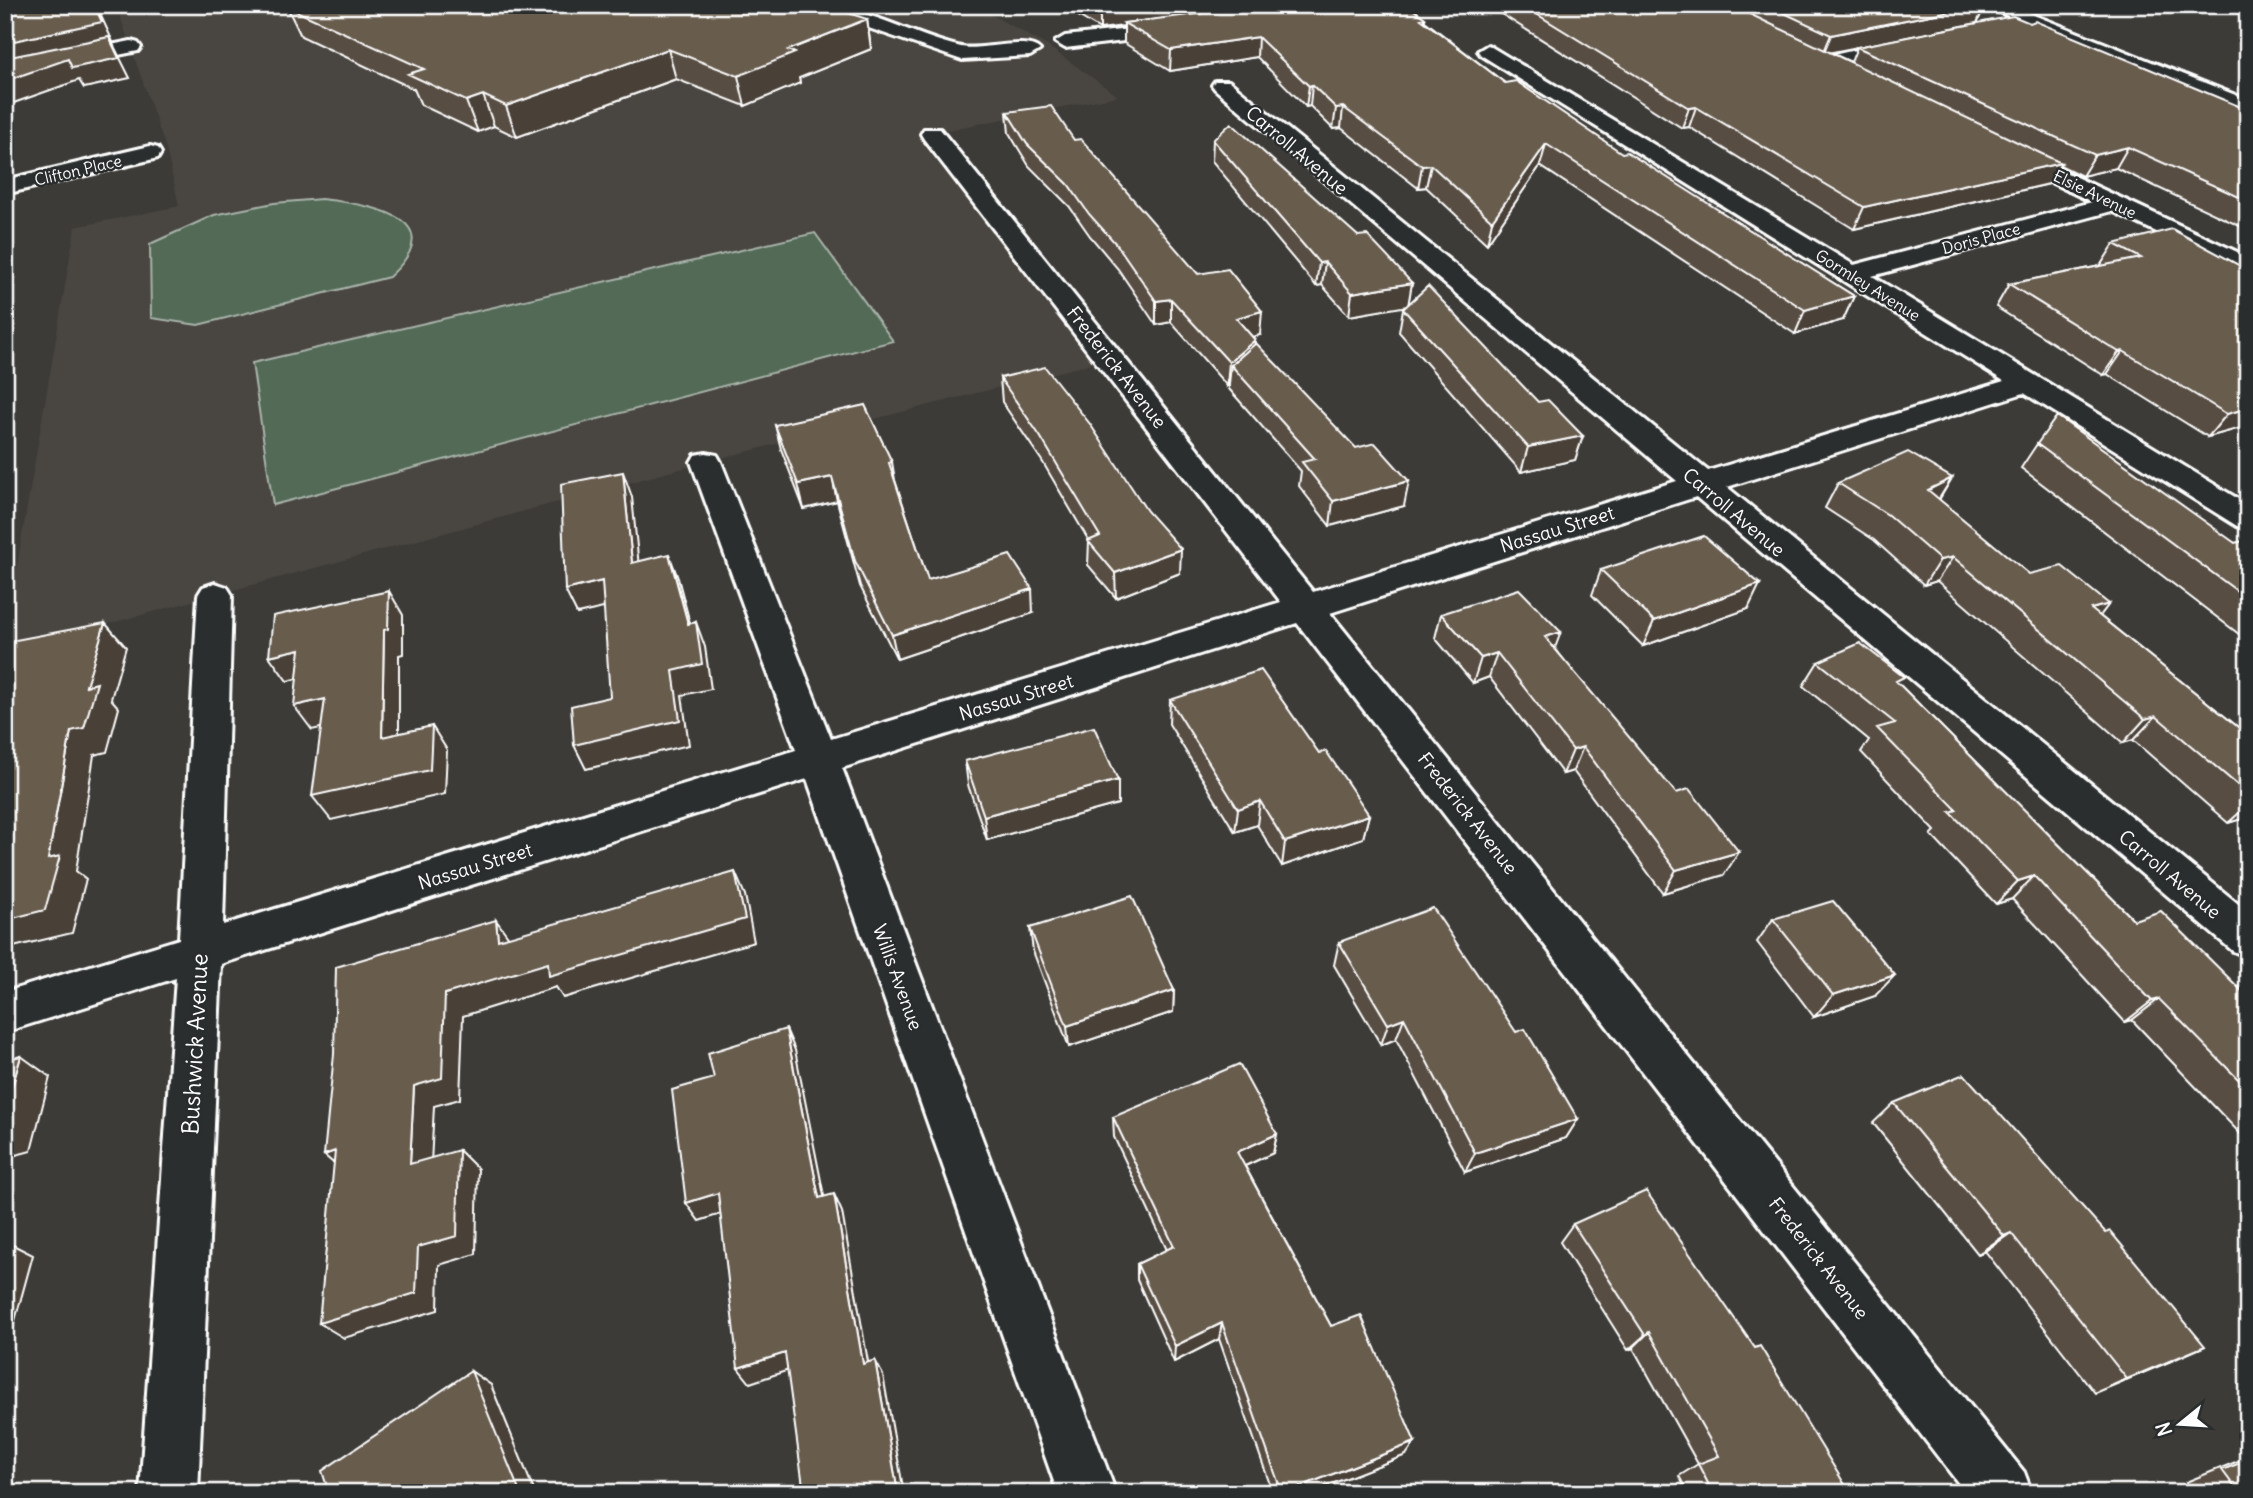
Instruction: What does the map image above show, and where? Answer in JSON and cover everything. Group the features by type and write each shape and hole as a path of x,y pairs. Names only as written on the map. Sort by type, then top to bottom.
{"street":[{"path":"820,5 962,54 1030,50"},
{"path":"1991,5 2248,108"},
{"path":"1993,27 2030,21"},
{"path":"1065,42 1194,28"},
{"path":"1822,63 1927,41"},
{"path":"5,72 131,47"},
{"name":"Gormley Avenue","path":"1488,51 2248,519"},
{"path":"1798,52 1858,81"},
{"name":"Carroll Avenue","path":"1222,85 1233,98 2248,939"},
{"name":"Frederick Avenue","path":"932,134 2003,1493"},
{"name":"Elsie Avenue","path":"1992,145 2248,267"},
{"name":"Clifton Place","path":"5,187 150,153"},
{"name":"Doris Place","path":"1849,274 2114,203"},
{"name":"Nassau Street","path":"5,1012 2027,383"},
{"name":"Willis Avenue","path":"706,462 819,759 1087,1493"},
{"name":"Bushwick Avenue","path":"169,1493 200,951 215,595"}],"shaded area":[{"path":"116,5 974,5 1048,46 1118,96 933,133 1110,359 706,462 5,652 5,635 75,227 179,206 166,149"}],"green space":[{"path":"321,199 360,205 397,217 409,227 413,240 407,257 389,277 198,325 151,318 150,244 214,215 274,203"},
{"path":"815,233 893,341 273,505 252,363"}],"building":[{"path":"5,5 94,5 102,22 5,43"},
{"path":"824,5 867,19 788,50 795,53 738,76 668,49 506,106 483,95 466,101 408,74 424,69 287,7"},
{"path":"1093,5 1132,5 1100,9"},
{"path":"1269,5 1407,5 1425,18 1421,19 1505,83 1516,81 1622,153 1627,152 1854,296 1805,310 1546,144 1492,221 1431,165 1422,166 1343,107 1336,108 1258,37 1171,50 1124,23"},
{"path":"1522,5 1731,5 2061,163 1864,207 1696,107 1689,108"},
{"path":"1767,5 1980,5 1831,35"},
{"path":"2013,16 2030,23 2035,21 2248,110 2248,201 2128,147 2095,155 1857,47"},
{"path":"109,37 119,58 72,68 68,59 5,81 5,58"},
{"path":"1051,106 1074,140 1081,139 1198,274 1228,269 1262,311 1236,318 1255,340 1229,362 1171,299 1156,301 1118,246 1089,214 1068,184 1027,144 1007,112"},
{"path":"1231,123 1358,236 1367,235 1412,283 1352,293 1325,262 1319,263 1213,140"},
{"path":"2172,229 2248,270 2248,377 2245,378 2248,380 2248,408 2227,414 2009,284 2141,258 2114,244"},
{"path":"1428,286 1538,402 1548,400 1583,436 1528,447 1403,309"},
{"path":"1256,343 1356,448 1375,443 1409,481 1333,501 1302,462 1315,459 1231,365"},
{"path":"1045,367 1090,424 1147,511 1181,549 1115,573 1088,541 1100,536 1040,436 1000,378"},
{"path":"865,405 892,462 889,463 928,580 1010,555 1032,589 892,635 855,561 832,477 798,484 775,425"},
{"path":"2057,416 2235,543 2248,540 2248,599 2037,444"},
{"path":"1908,452 1952,478 1928,490 2029,574 2062,566 2109,604 2091,609 2248,735 2248,794 2156,716 2145,719 1953,557 1940,560 1888,515 1838,483"},
{"path":"623,472 632,563 669,554 688,624 696,622 702,664 673,671 680,720 574,745 571,706 610,697 602,581 565,590 561,484"},
{"path":"1704,536 1760,584 1654,621 1601,570"},
{"path":"1519,589 1561,632 1545,637 1676,793 1689,789 1739,852 1676,870 1583,747 1573,750 1497,653 1481,658 1441,614"},
{"path":"389,591 388,629 384,630 382,737 432,726 430,770 312,796 325,699 294,706 300,649 269,656 273,616"},
{"path":"105,623 86,686 97,683 84,728 71,731 48,859 60,856 45,910 5,920 5,642"},
{"path":"1860,643 1904,677 1896,681 2134,920 2161,911 2248,997 2248,1089 2159,999 2152,1001 2034,876 2018,881 1950,812 1957,810 1877,728 1895,723 1818,662"},
{"path":"1261,670 1319,753 1326,751 1369,815 1285,842 1260,801 1238,809 1170,700"},
{"path":"1094,727 1118,780 984,816 965,761"},
{"path":"735,872 745,919 549,976 548,963 445,994 442,1078 414,1086 410,1164 459,1150 457,1236 418,1247 416,1293 319,1323 335,1151 324,1155 334,1054 336,967 496,920 498,940"},
{"path":"1132,896 1174,990 1067,1026 1030,928"},
{"path":"1833,901 1895,975 1833,995 1773,919"},
{"path":"1433,908 1516,1032 1525,1029 1578,1119 1475,1153 1404,1018 1388,1024 1339,942"},
{"path":"786,1029 819,1198 834,1194 863,1364 875,1360 898,1493 804,1493 785,1353 738,1368 718,1193 686,1203 672,1090 714,1078 708,1053"},
{"path":"21,1056 5,1111 5,1060"},
{"path":"1239,1064 1277,1134 1237,1152 1331,1326 1361,1315 1415,1442 1284,1493 1222,1323 1175,1346 1137,1264 1174,1246 1113,1117"},
{"path":"1964,1074 2106,1233 2110,1231 2205,1346 2127,1379 2011,1233 2004,1236 1894,1103"},
{"path":"1646,1191 1755,1348 1760,1346 1850,1493 1713,1493 1698,1464 1719,1456 1649,1332 1645,1335 1573,1224"},
{"path":"471,1371 518,1488 511,1493 329,1493 322,1471"},
{"path":"2248,1460 2248,1493 2239,1493 2222,1470"}]}
